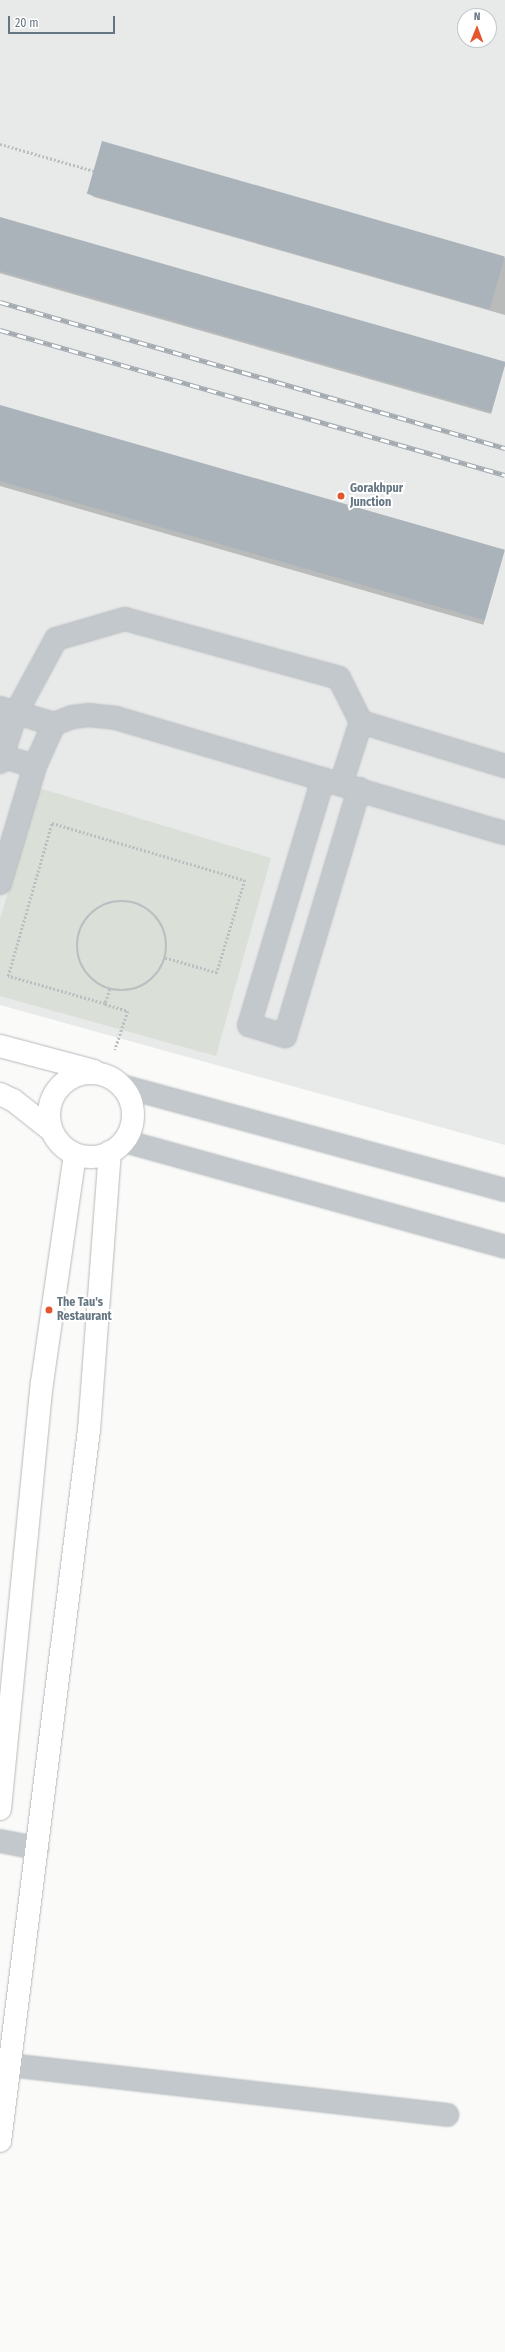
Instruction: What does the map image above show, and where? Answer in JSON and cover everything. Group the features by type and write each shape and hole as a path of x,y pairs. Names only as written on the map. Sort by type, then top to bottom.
{"main road":[{"path":"0,1046 108,1078 127,1091 133,1108 132,1125 117,1147 89,1430 0,2141"},
{"path":"51,1130 48,1112 52,1095 64,1082 80,1074 108,1078"},
{"path":"0,1094 13,1100 51,1130 61,1145 75,1155 93,1157 117,1147"},
{"path":"0,1809 42,1383 75,1155"}],"street":[{"path":"35,766 1,758 8,710 56,639 125,619 339,678 361,722 341,784 249,1025 285,1036 341,784"},
{"path":"8,710 54,724 72,717 88,715 116,718 505,833"},
{"path":"361,722 505,766"},
{"path":"0,884 35,766 54,724"},
{"path":"108,1078 505,1190"},
{"path":"117,1147 505,1248"},
{"path":"0,1841 37,1848"},
{"path":"9,2065 447,2115"}],"path":[{"path":"0,144 94,171"},
{"path":"108,1078 128,1011 8,976 52,823 245,880 217,973 165,958"},
{"path":"119,901 134,903 148,909 159,920 165,933 167,948 165,958 157,976 145,985 131,991 110,989 101,986 89,977 81,965 77,950 78,936 84,923 93,911 106,904 119,901"},
{"path":"105,1004 110,989"}],"shaded area":[{"path":"0,0 505,0 505,1145 0,1005"},
{"path":"39,788 271,858 216,1056 0,996 0,919"}],"building":[{"path":"102,141 505,256 490,309 87,194"},
{"path":"0,217 505,362 491,412 0,271"},
{"path":"0,405 505,550 485,620 0,481"}],"railway":[{"path":"0,302 505,448"},
{"path":"0,330 505,475"}],"place":[{"name":"Gorakhpur Junction","path":"341,496"},
{"name":"The Tau's Restaurant","path":"49,1310"}]}
